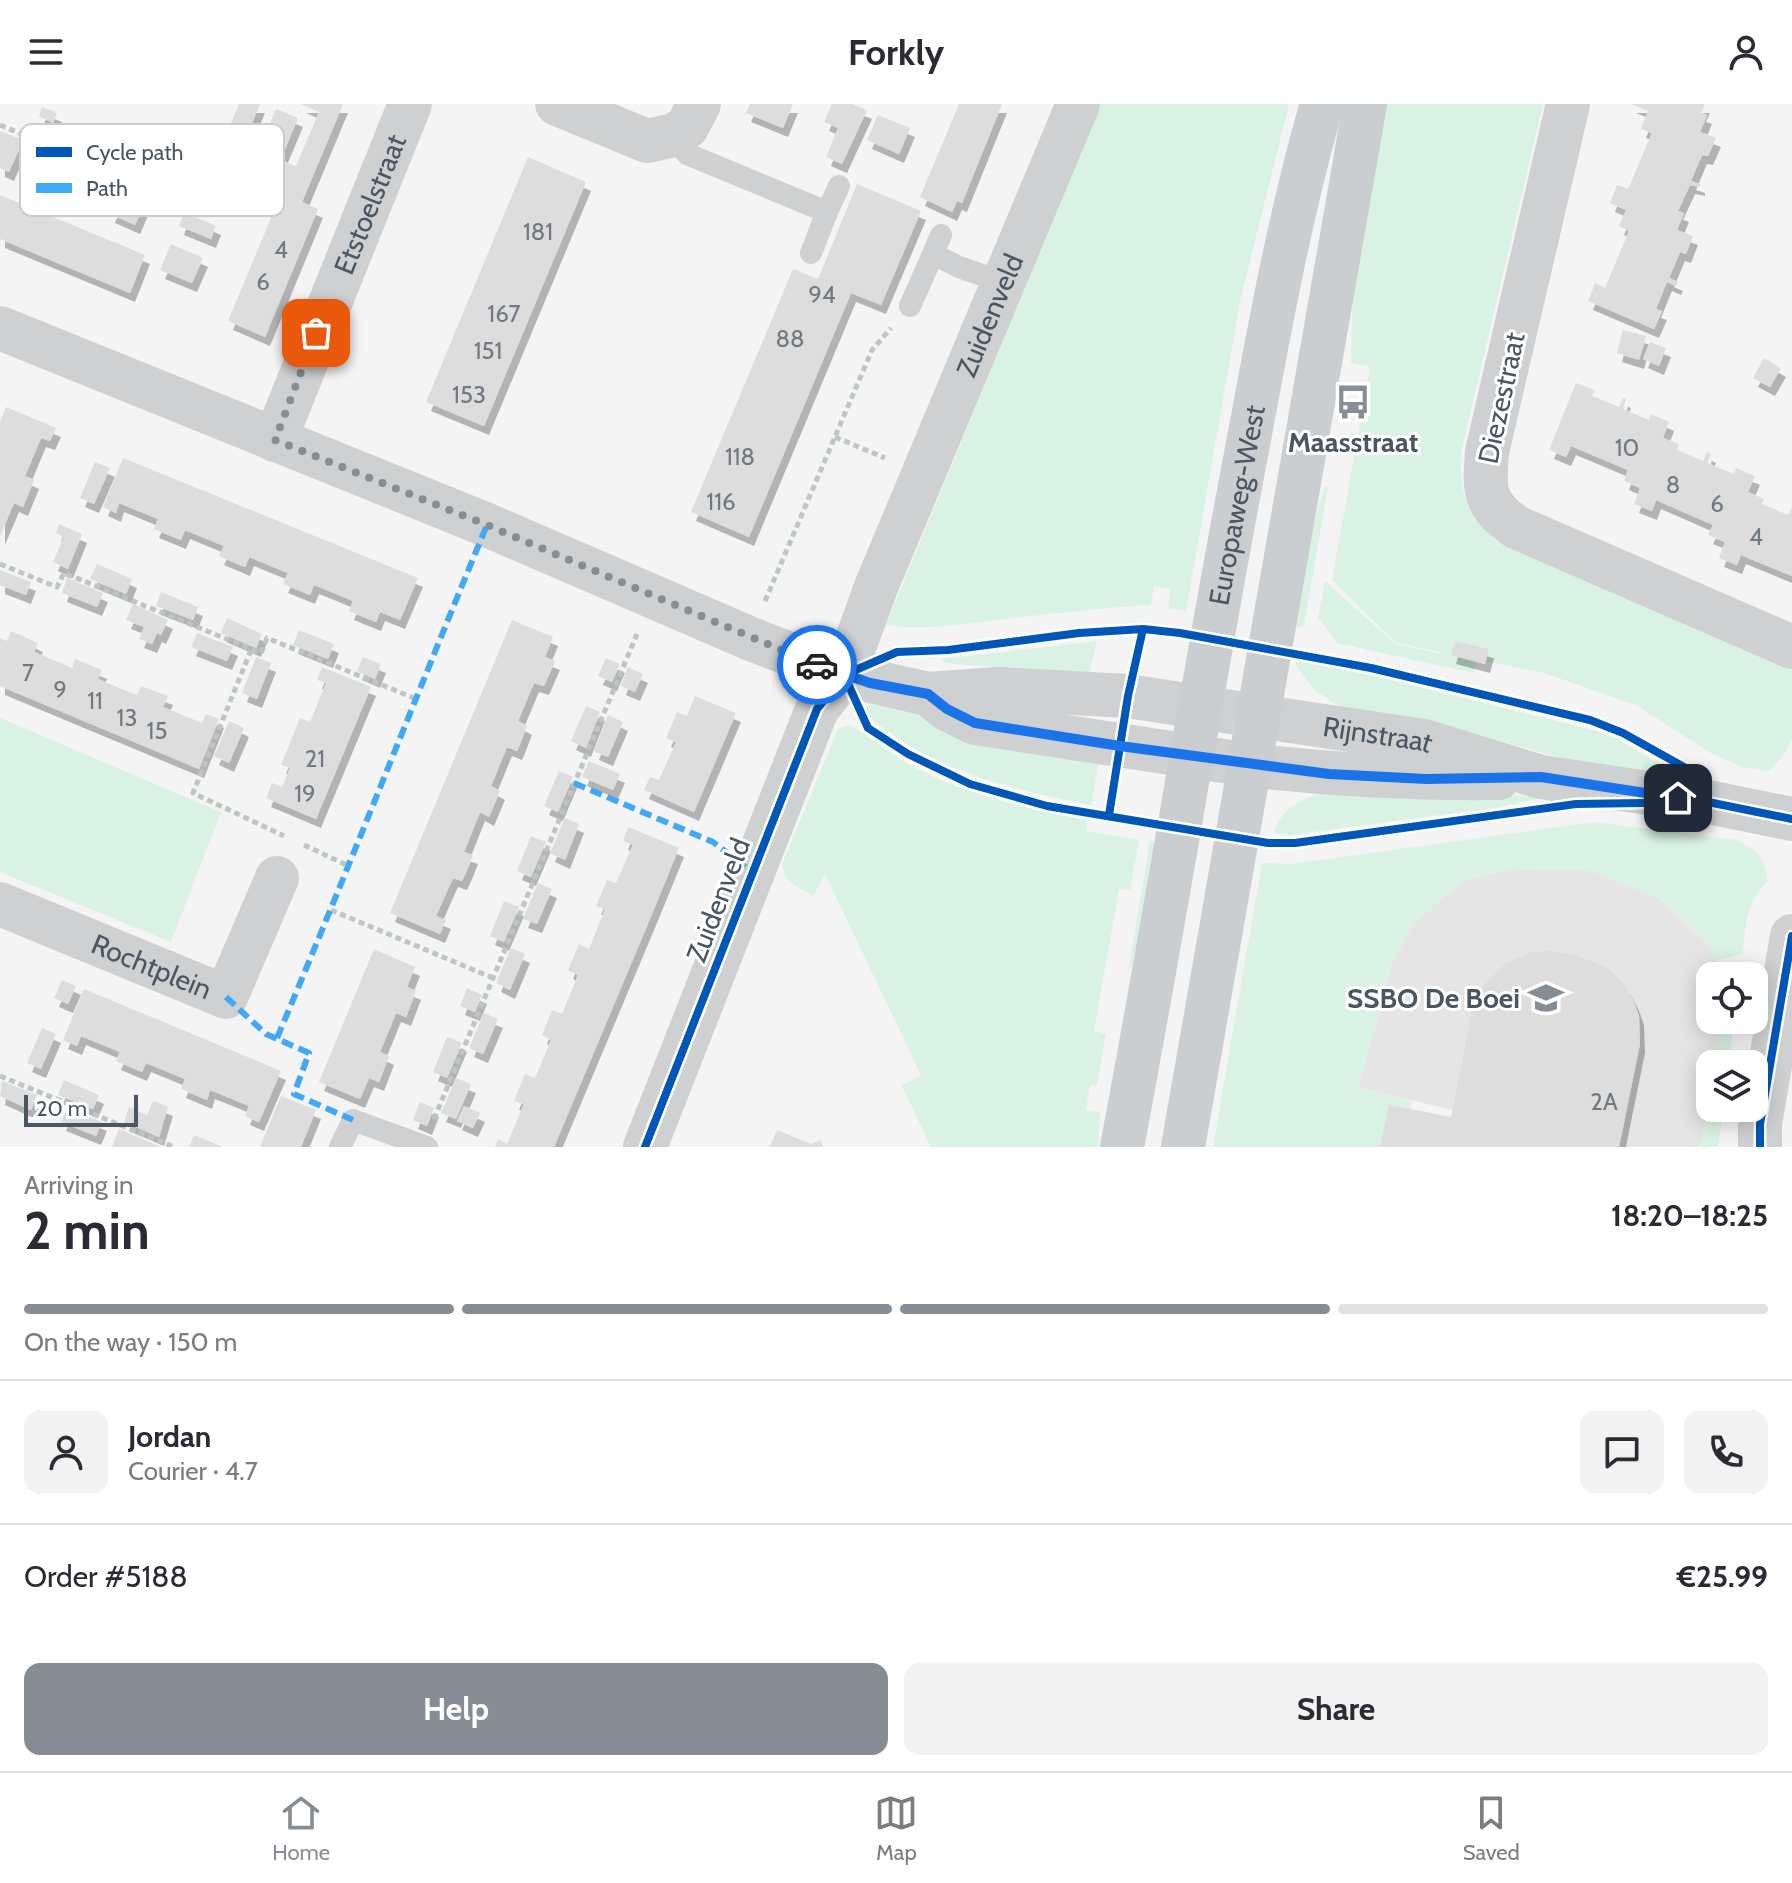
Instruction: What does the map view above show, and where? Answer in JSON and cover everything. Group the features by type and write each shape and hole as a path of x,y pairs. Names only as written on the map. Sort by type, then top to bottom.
{"main road":[{"name":"Europaweg-West","path":"1122,1147 1282,260 1322,104"},
{"name":"Europaweg-West","path":"1183,1147 1365,104"}],"street":[{"name":"Etstoelstraat","path":"275,440 410,104"},
{"path":"557,104 647,141 687,120"},
{"name":"Zuidenveld","path":"645,1147 817,709 844,675 876,587 1078,104"},
{"name":"Diezestraat","path":"1568,104 1487,452 1484,489 1496,513 1516,527 1792,647"},
{"path":"0,328 487,525 751,639 844,675 928,694"},
{"name":"Rijnstraat","path":"928,694 1013,690 1128,696 1424,741 1541,777 1708,802 1792,819"},
{"name":"Rijnstraat","path":"928,694 947,709 975,723 1249,765 1329,774 1426,779 1541,777"},
{"name":"Rochtplein","path":"0,904 226,997 277,878"},
{"path":"1760,1147 1760,1124 1792,936"}],"lane":[{"path":"687,120 687,154 827,212"},
{"path":"811,253 839,186"},
{"path":"910,306 937,245 959,267 1002,282"},
{"path":"340,1147 353,1120 425,1146"}],"path":[{"path":"0,125 20,133"},
{"path":"751,639 872,350 910,306"},
{"path":"835,437 923,473"},
{"path":"0,564 57,587 64,573 261,653 267,638 414,698"},
{"path":"425,1146 652,596"},
{"path":"251,650 193,793 349,866"},
{"path":"331,910 493,978"},
{"path":"0,1076 174,1147"}],"shaded area":[{"name":"SSBO De Boei","path":"1512,869 1589,870 1660,899 1709,946 1716,962 1696,962 1696,1034 1732,1034 1730,1050 1696,1050 1696,1122 1721,1122 1718,1147 1613,1147 1358,1088 1392,964 1414,923 1462,881"}],"green space":[{"path":"1100,104 1289,104 1241,297 1186,611 1168,608 1171,589 1154,586 1151,605 942,626 886,625"},
{"path":"1383,104 1543,104 1461,452 1466,502 1477,521 1497,542 1792,665 1792,739 1783,756 1769,771 1742,767 1709,752 1636,705 1541,672 1452,655 1476,662 1473,673 1337,643 1318,617 1325,581 1395,644 1442,654 1396,643 1332,580 1370,367 1351,363 1353,269"},
{"path":"1325,486 1328,487 1304,625 1285,632 1294,589"},
{"path":"1097,641 1089,674 943,663 942,659"},
{"path":"1300,661 1370,675 1593,730 1617,739 1682,777 1608,771 1465,731 1345,710 1314,690 1295,664"},
{"path":"875,705 1099,762 1091,805 1001,784 942,762 914,748 865,712 866,706"},
{"path":"0,718 221,812 171,942 0,872"},
{"path":"849,725 906,763 936,778 1021,806 1087,820 1087,831 1139,840 1130,890 1119,889 1094,1031 1106,1034 1097,1086 1090,1085 1086,1110 1100,1112 1098,1147 931,1147 902,1086 921,1075 825,874 813,896 792,883 783,869 783,862 837,732 839,728"},
{"path":"1378,789 1541,798 1500,807 1290,835 1274,833 1281,819 1303,800 1332,792"},
{"path":"1594,822 1736,840 1754,851 1765,866 1768,881 1751,906 1743,954 1715,961 1709,946 1660,899 1589,870 1512,869 1462,881 1414,923 1392,964 1358,1088 1412,1101 1402,1147 1213,1147 1262,863 1291,864"},
{"path":"1150,841 1164,844 1131,969 1129,967"},
{"path":"1722,1034 1732,1034 1730,1050 1719,1050"},
{"path":"1705,1122 1721,1122 1718,1147 1700,1147"}],"building":[{"path":"239,104 260,104 252,124 230,124"},
{"path":"301,104 343,104 302,202 318,209 265,337 228,321 272,216 284,216 284,162 296,166 319,112"},
{"path":"750,104 793,104 783,128 746,113"},
{"path":"832,104 852,104 867,110 842,164 826,157 838,128 824,122"},
{"path":"959,104 1002,104 962,203 957,201 952,212 920,197"},
{"path":"1631,104 1705,104 1701,113 1707,115 1700,132 1716,138 1708,156 1702,155 1691,181 1700,184 1700,187 1690,185 1678,211 1684,213 1677,230 1693,236 1686,254 1680,252 1669,278 1678,282 1676,286 1667,282 1656,309 1662,311 1654,329 1588,301 1595,283 1605,288 1629,231 1619,226 1626,210 1610,203 1617,185 1628,189 1652,133 1641,129 1648,111"},
{"path":"42,107 57,113 53,123 39,116"},
{"path":"276,109 298,118 284,151 284,124 270,124"},
{"path":"878,115 910,128 899,154 867,140"},
{"path":"0,131 20,139 20,147 9,172 0,168"},
{"path":"528,157 586,182 484,426 426,402"},
{"path":"857,184 921,211 881,305 851,293 749,537 691,512 793,269 818,279"},
{"path":"0,195 20,203 20,216 51,216 145,255 130,293 0,239"},
{"path":"115,216 139,216 135,225"},
{"path":"183,216 193,216 216,226 211,239 179,226"},
{"path":"171,244 203,258 192,283 160,270"},
{"path":"1623,330 1646,336 1639,360 1617,353"},
{"path":"1650,342 1666,348 1659,366 1643,359"},
{"path":"1764,358 1781,368 1770,387 1753,378"},
{"path":"1576,383 1595,390 1592,396 1619,407 1623,398 1626,399 1623,409 1649,420 1651,414 1669,422 1663,438 1679,444 1677,450 1703,461 1707,452 1711,454 1707,463 1734,474 1736,468 1755,476 1748,492 1764,499 1762,504 1788,515 1792,507 1792,576 1741,555 1737,565 1719,558 1725,542 1708,535 1713,525 1656,500 1652,511 1634,504 1640,488 1624,481 1628,470 1571,446 1566,457 1549,450"},
{"path":"6,407 56,428 50,441 41,438 25,476 34,480 23,507 14,503 0,536 0,422"},
{"path":"123,458 418,578 400,620 380,612 376,622 349,611 353,601 334,593 314,585 310,595 283,584 288,573 249,557 245,567 219,556 224,546 185,530 181,540 154,529 158,519 119,503 116,513 103,507"},
{"path":"95,462 110,468 94,504 80,498"},
{"path":"59,524 82,534 68,569 53,562 64,537 56,533"},
{"path":"97,564 132,579 126,594 90,579"},
{"path":"0,570 31,582 26,595 0,585"},
{"path":"67,578 103,593 97,607 62,593"},
{"path":"161,592 198,607 193,620 156,606"},
{"path":"133,604 168,620 161,635 157,633 152,644 139,639 144,627 126,620"},
{"path":"227,618 262,634 256,648 221,633"},
{"path":"512,620 553,637 545,657 555,661 544,686 534,683 518,721 527,726 517,751 507,747 491,786 500,791 489,817 480,812 464,852 473,855 468,868 462,881 453,878 436,916 446,920 440,934 390,913"},
{"path":"299,630 334,644 328,659 293,645"},
{"path":"11,631 38,643 34,652 72,668 75,659 102,670 98,679 117,687 137,695 141,686 168,696 163,707 202,723 206,714 219,719 199,769 0,686 0,638 7,641"},
{"path":"197,633 233,647 227,661 191,647"},
{"path":"1455,641 1489,649 1485,664 1451,655"},
{"path":"256,657 271,663 257,699 242,693"},
{"path":"363,657 381,664 375,679 357,671"},
{"path":"606,658 620,664 612,682 598,676"},
{"path":"322,667 371,687 316,819 266,798 272,783 282,787 290,768 281,765 300,718 310,722 326,683 317,680"},
{"path":"628,667 643,674 635,692 621,686"},
{"path":"695,696 736,713 694,812 644,790 650,777 659,780 676,742 666,738 677,712 687,716"},
{"path":"586,706 600,712 586,748 571,741"},
{"path":"608,715 623,722 608,757 594,751"},
{"path":"229,721 244,728 229,763 214,756"},
{"path":"589,761 620,774 613,790 582,777"},
{"path":"559,771 573,777 558,812 544,806"},
{"path":"565,818 579,824 565,860 550,853"},
{"path":"628,827 679,848 652,914 554,1147 495,1147 498,1139 507,1144 524,1104 514,1101 525,1074 535,1078 551,1040 542,1035 552,1010 562,1014 578,975 568,970 579,944 589,949 605,909 596,906 607,880 616,883 633,845 623,841"},
{"path":"531,836 546,842 531,877 517,871"},
{"path":"538,883 552,889 537,924 523,919"},
{"path":"504,901 519,907 504,942 490,936"},
{"path":"511,948 525,954 510,990 496,983"},
{"path":"374,949 415,967 407,987 416,991 406,1017 396,1013 380,1052 389,1056 379,1082 369,1078 360,1099 319,1082"},
{"path":"1532,952 1575,955 1606,967 1626,986 1634,1002 1639,1016 1640,1044 1619,1147 1380,1147 1389,1105 1451,1117 1472,1011 1483,986 1505,964"},
{"path":"62,980 76,986 68,1004 54,998"},
{"path":"467,988 482,995 475,1012 460,1006"},
{"path":"84,989 281,1071 259,1122 245,1116 249,1106 210,1090 207,1100 181,1089 185,1079 146,1063 142,1072 116,1061 120,1052 81,1036 77,1046 63,1040"},
{"path":"484,1013 498,1019 483,1054 469,1048"},
{"path":"42,1028 56,1034 41,1069 27,1063"},
{"path":"447,1037 462,1043 447,1078 433,1072"},
{"path":"456,1078 471,1084 456,1119 441,1113"},
{"path":"64,1080 99,1095 93,1109 58,1095"},
{"path":"2,1081 37,1095 31,1110 0,1096"},
{"path":"281,1096 316,1110 301,1147 260,1147"},
{"path":"153,1101 168,1107 159,1137 124,1122 129,1107 147,1115"},
{"path":"420,1102 434,1108 427,1126 413,1120"},
{"path":"464,1106 480,1113 473,1128 457,1121"},
{"path":"67,1108 102,1122 96,1136 61,1122"},
{"path":"119,1129 135,1136 161,1147 112,1147"},
{"path":"777,1130 811,1144 820,1140 823,1147 770,1147"},
{"path":"194,1135 223,1147 189,1147"}],"marked path":[{"path":"277,1038 487,525"},
{"path":"574,783 713,842 753,873"},
{"path":"226,997 266,1034 309,1053 294,1094 353,1120"}],"cycle path":[{"path":"1109,815 1128,696 1143,629"},
{"path":"645,1147 817,709 844,675 897,652 948,650 1079,633 1143,629 1371,668 1590,720 1623,733 1684,767 1708,802"},
{"path":"844,675 868,728 908,754 970,784 1047,806 1268,843 1295,843 1576,804 1708,802 1792,819"},
{"path":"1760,1147 1760,1124 1792,936"}],"way so far":[{"path":"316,333 275,440 487,525 817,665"}],"place":[{"name":"Maasstraat","path":"1353,402"},
{"name":"SSBO De Boei","path":"1546,998"}],"route":[{"path":"817,665 870,683 928,694 947,709 975,723 1120,746 1329,774 1426,779 1541,777 1678,798"}]}
